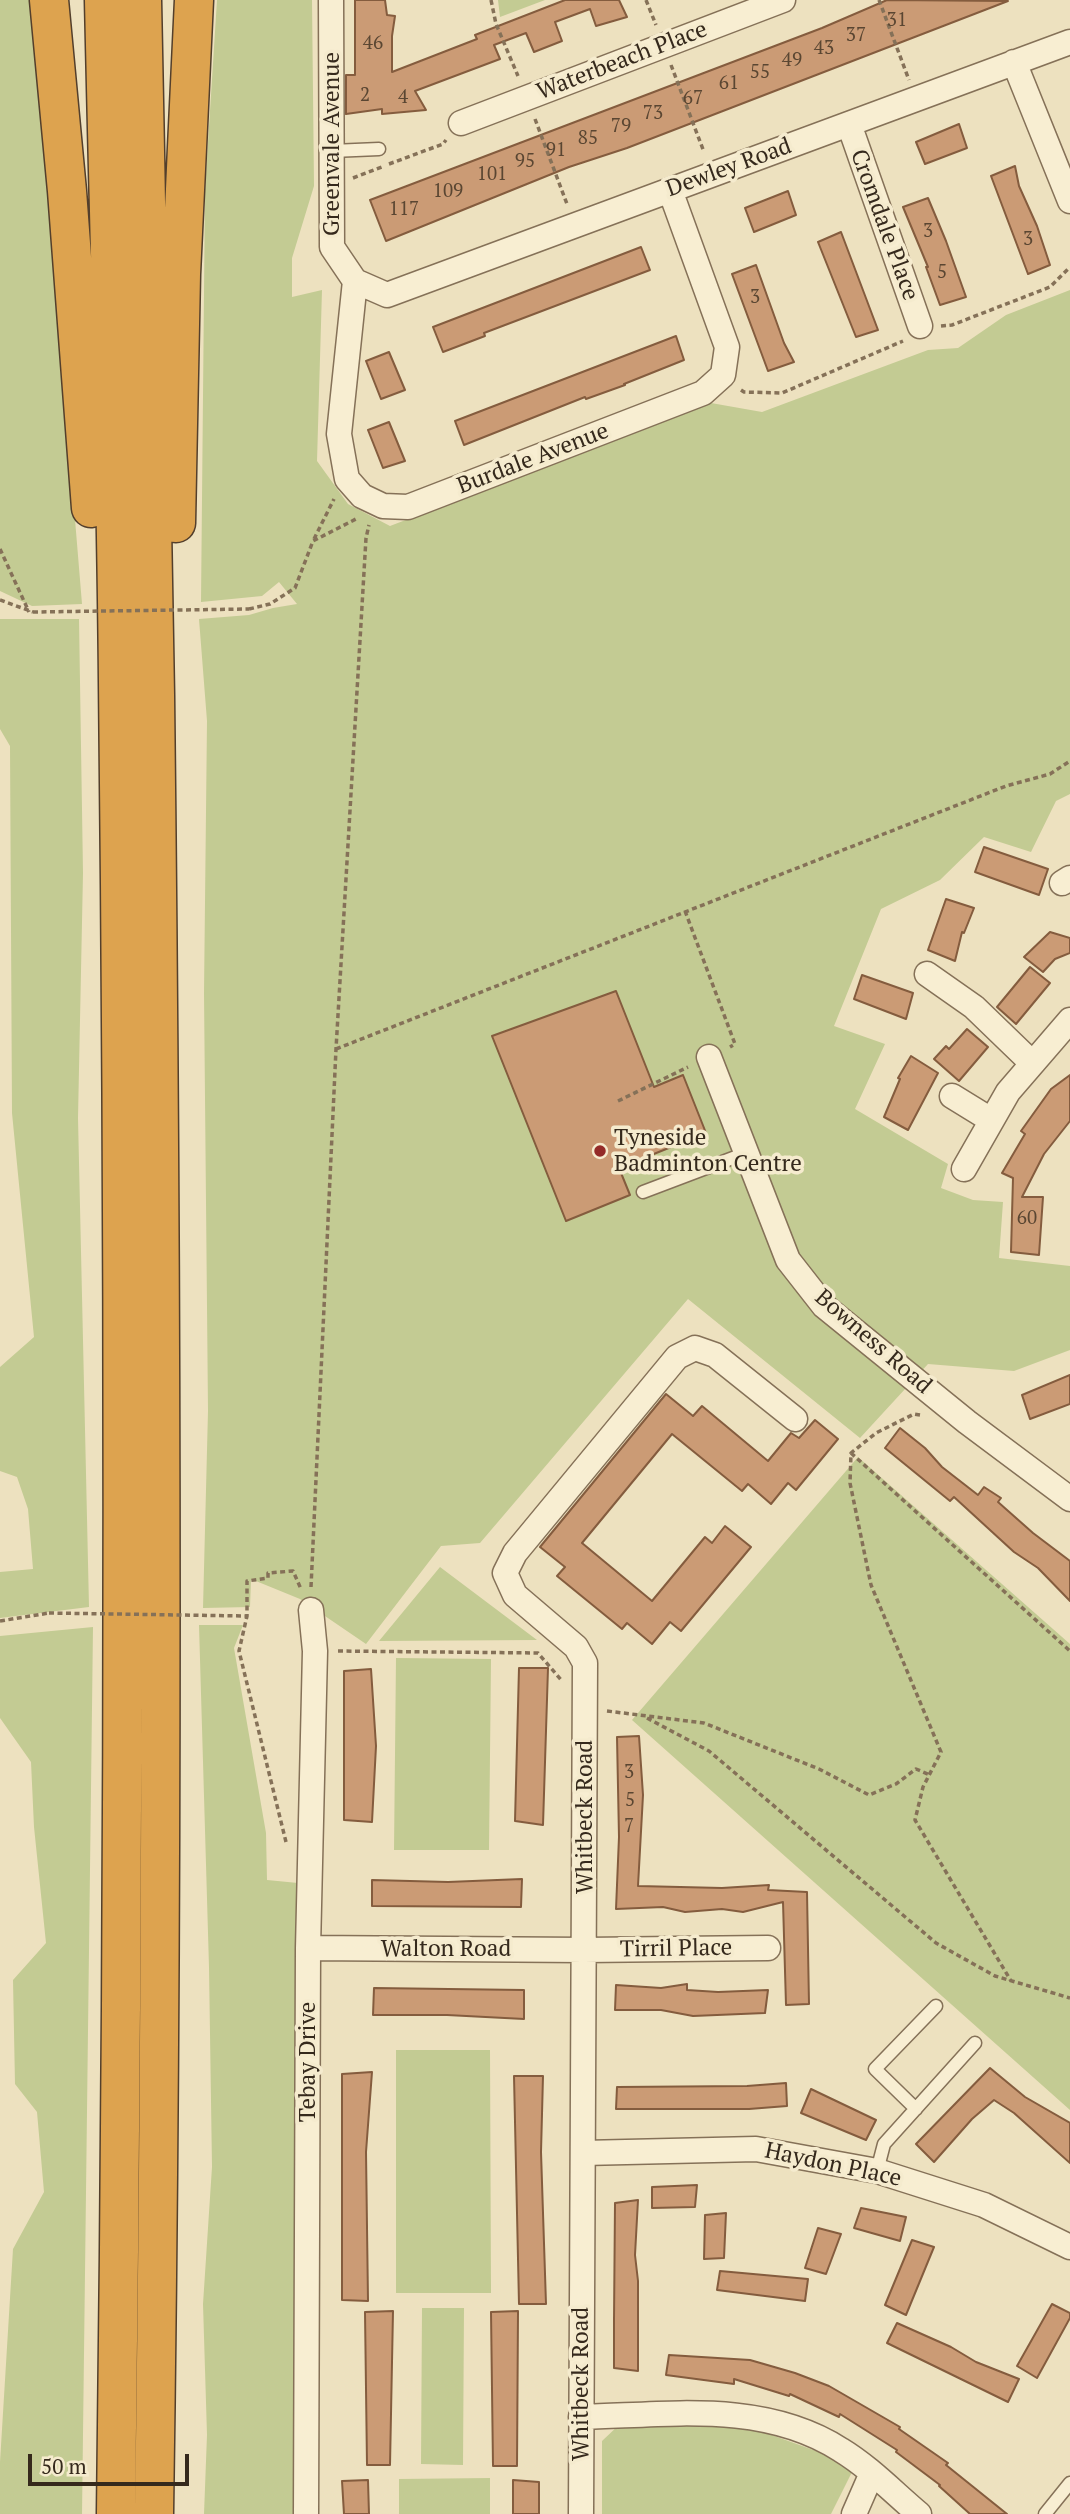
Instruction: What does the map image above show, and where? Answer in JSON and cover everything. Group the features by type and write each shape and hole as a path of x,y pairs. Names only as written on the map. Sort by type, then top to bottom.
{"highway":[{"path":"49,0 67,191 92,524 118,679"},
{"path":"104,0 118,679 123,1438 116,2514"},
{"path":"142,0 155,692 160,1535 159,2175 154,2514"},
{"path":"155,692 176,526 181,274 194,0"}],"street":[{"name":"Greenvale Avenue","path":"331,0 332,247 355,281"},
{"name":"Waterbeach Place","path":"461,122 783,0"},
{"name":"Dewley Road","path":"355,281 387,295 1070,41"},
{"path":"1014,62 1070,201"},
{"name":"Cromdale Place","path":"849,124 920,326"},
{"path":"670,190 727,347 723,375"},
{"path":"355,281 339,434 346,479 362,496 379,508"},
{"name":"Burdale Avenue","path":"379,508 408,507 703,393 723,375"},
{"path":"927,974 974,1007 1032,1063"},
{"path":"964,1169 1008,1092 1070,1021"},
{"name":"Bowness Road","path":"709,1057 788,1260 824,1306 967,1422 1070,1499"},
{"path":"952,1096 991,1120"},
{"name":"Whitbeck Road","path":"580,2514 585,1663 576,1647 515,1595 505,1573 515,1553 677,1356 695,1348 715,1355 795,1419"},
{"name":"Tebay Drive","path":"306,2514 308,1948 315,1651 311,1603"},
{"name":"Walton Road","path":"308,1948 584,1950"},
{"name":"Tirril Place","path":"584,1950 768,1948"},
{"name":"Haydon Place","path":"583,2153 755,2149 877,2171 984,2204 1070,2247"},
{"path":"581,2417 732,2414 788,2424 840,2449 919,2514"},
{"path":"854,2514 872,2473"}],"lane":[{"path":"332,151 379,149"},
{"path":"643,1192 746,1153"},
{"path":"916,2109 875,2069 936,2006"},
{"path":"877,2171 884,2144 975,2043"},
{"path":"1045,2514 1070,2483"}],"path":[{"path":"646,0 713,174"},
{"path":"878,0 916,99"},
{"path":"332,186 443,144 461,122"},
{"path":"723,375 744,392 782,393 899,344 920,326 952,326 1050,286 1070,267"},
{"path":"0,600 31,612 249,609 270,604 295,588 313,541 346,479"},
{"path":"313,541 379,508"},
{"path":"311,1603 335,1049 366,538 371,518 379,508"},
{"path":"0,549 31,612"},
{"path":"335,1049 1006,786 1050,774 1070,761"},
{"path":"618,1101 735,1044 685,911"},
{"path":"967,1422 914,1414 876,1433 851,1453 850,1483 870,1585 941,1752 923,1787 915,1821 1011,1981"},
{"path":"851,1453 1070,1651"},
{"path":"309,1873 289,1855 239,1651 247,1616 247,1581 268,1578 268,1573 293,1571 311,1603"},
{"path":"0,1621 49,1613 247,1616"},
{"path":"315,1651 538,1653 586,1707 704,1723 819,1769 869,1795 896,1784 916,1769 930,1775"},
{"path":"645,1717 709,1751 936,1943 995,1976 1070,1998"}],"green space":[{"path":"0,0 32,0 82,604 32,606 0,591"},
{"path":"217,0 312,0 314,186 292,258 292,297 322,290 317,461 348,504 390,526 711,403 762,412 928,350 958,348 1006,315 1070,290 1070,794 1056,801 1031,852 984,837 940,880 881,909 834,1026 885,1044 855,1109 948,1164 941,1188 973,1200 1003,1202 999,1258 1070,1266 1070,1350 1014,1371 928,1364 860,1438 688,1299 480,1543 441,1546 366,1644 300,1599 251,1579 250,1607 203,1608 208,1411 204,993 207,721 199,619 249,615 297,604 279,582 262,596 201,602 205,190"},
{"path":"498,0 545,0 500,17"},
{"path":"0,619 79,619 83,873 78,1118 89,1607 0,1618 0,1572 33,1569 28,1509 17,1477 0,1471 0,1367 34,1337 12,1113 10,746 0,729"},
{"path":"858,1457 1070,1644 1070,2110 632,1720"},
{"path":"440,1567 537,1640 379,1641"},
{"path":"199,1625 243,1625 234,1648 266,1833 267,1880 298,1883 296,2514 204,2514 207,2435 203,2304 212,2167"},
{"path":"93,1627 82,2514 0,2514 0,2462 13,2249 44,2192 37,2112 15,2084 13,1980 46,1943 34,1827 31,1762 0,1718 0,1636"},
{"path":"396,1658 491,1659 489,1850 394,1850"},
{"path":"396,2050 490,2050 491,2293 396,2293"},
{"path":"422,2308 464,2308 463,2465 421,2464"},
{"path":"684,2422 755,2429 830,2456 853,2470 831,2514 602,2514 602,2441 620,2424"},
{"path":"490,2478 490,2514 399,2514 399,2479"}],"building":[{"path":"355,0 385,0 387,15 395,16 392,72 477,39 475,35 565,0 619,0 627,17 596,26 590,9 555,22 562,41 534,52 526,33 494,45 500,59 415,91 426,110 382,114 382,109 346,114 346,75 355,75"},
{"path":"887,0 1008,1 627,148 569,167 386,241 370,200 822,28"},
{"path":"959,124 967,148 925,164 916,142"},
{"path":"1015,166 1019,186 1037,226 1050,265 1028,274 991,176"},
{"path":"788,191 796,215 754,232 745,208"},
{"path":"928,198 966,297 940,305 928,267 903,207"},
{"path":"841,232 878,330 856,337 818,242"},
{"path":"641,247 650,270 484,333 485,336 443,352 433,327"},
{"path":"756,265 784,343 794,362 768,371 732,274"},
{"path":"676,336 684,360 464,445 455,421"},
{"path":"389,352 405,390 381,399 366,361"},
{"path":"389,422 405,461 383,468 368,430"},
{"path":"984,847 1048,869 1039,895 975,872"},
{"path":"946,899 974,908 964,933 962,932 955,961 928,950"},
{"path":"1050,932 1070,938 1070,953 1055,959 1043,972 1024,957"},
{"path":"1030,967 1050,983 1016,1024 997,1007"},
{"path":"862,975 913,993 906,1019 854,999"},
{"path":"616,991 654,1087 683,1075 706,1133 619,1168 630,1195 566,1221 492,1036"},
{"path":"967,1029 988,1047 959,1081 934,1059 946,1046 949,1049"},
{"path":"911,1056 938,1073 908,1130 884,1117 900,1079 898,1078"},
{"path":"1070,1075 1070,1121 1044,1154 1022,1197 1043,1197 1039,1255 1011,1252 1013,1178 1002,1173 1025,1134 1021,1131 1051,1089"},
{"path":"1070,1375 1070,1404 1030,1419 1022,1395"},
{"path":"666,1394 693,1416 702,1406 768,1461 791,1433 799,1438 815,1420 838,1439 796,1490 788,1483 771,1504 748,1484 742,1491 672,1434 582,1543 652,1601 705,1537 712,1543 725,1526 751,1547 681,1631 670,1622 652,1644 627,1623 622,1629 557,1576 565,1567 540,1547"},
{"path":"900,1428 925,1448 942,1467 978,1495 984,1487 1001,1498 998,1502 1070,1561 1070,1601 1038,1568 1014,1552 954,1497 950,1501 885,1448"},
{"path":"519,1668 548,1668 543,1825 515,1821"},
{"path":"371,1669 376,1746 372,1822 344,1820 344,1671"},
{"path":"639,1736 643,1795 638,1886 722,1888 769,1885 768,1890 807,1892 809,2004 786,2005 783,1902 743,1912 722,1909 685,1912 663,1907 616,1909 619,1837 617,1737"},
{"path":"522,1879 521,1907 372,1906 372,1880 448,1882"},
{"path":"687,1984 687,1990 768,1990 765,2013 693,2016 661,2010 615,2010 616,1985 661,1988"},
{"path":"374,1988 524,1990 524,2019 373,2015"},
{"path":"990,2068 1025,2097 1070,2123 1070,2163 1014,2113 994,2100 972,2119 934,2162 916,2144"},
{"path":"372,2072 366,2152 368,2301 342,2300 342,2074"},
{"path":"514,2076 543,2076 541,2152 546,2304 519,2304"},
{"path":"786,2083 787,2106 749,2109 616,2109 617,2087"},
{"path":"811,2089 876,2120 866,2140 801,2113"},
{"path":"697,2185 695,2207 652,2208 652,2187"},
{"path":"638,2200 635,2255 638,2281 638,2371 614,2368 614,2320 615,2203"},
{"path":"861,2208 906,2217 900,2241 854,2228"},
{"path":"726,2213 724,2258 704,2259 705,2215"},
{"path":"818,2228 841,2234 826,2274 805,2268"},
{"path":"912,2240 934,2247 906,2315 885,2305"},
{"path":"720,2271 808,2279 805,2301 717,2290"},
{"path":"1052,2304 1070,2313 1070,2318 1037,2378 1017,2366"},
{"path":"393,2311 390,2465 367,2465 365,2312"},
{"path":"518,2311 517,2466 493,2466 491,2312"},
{"path":"897,2323 951,2347 976,2362 1019,2379 1008,2402 887,2343"},
{"path":"669,2355 750,2360 829,2386 900,2427 899,2429 948,2463 946,2465 1007,2514 970,2514 940,2485 896,2452 897,2450 840,2414 839,2417 790,2394 789,2396 734,2379 734,2384 666,2375"},
{"path":"368,2480 369,2514 344,2514 342,2481"},
{"path":"513,2480 539,2482 539,2514 513,2514"}],"place":[{"name":"Tyneside Badminton Centre","path":"600,1151"}]}
